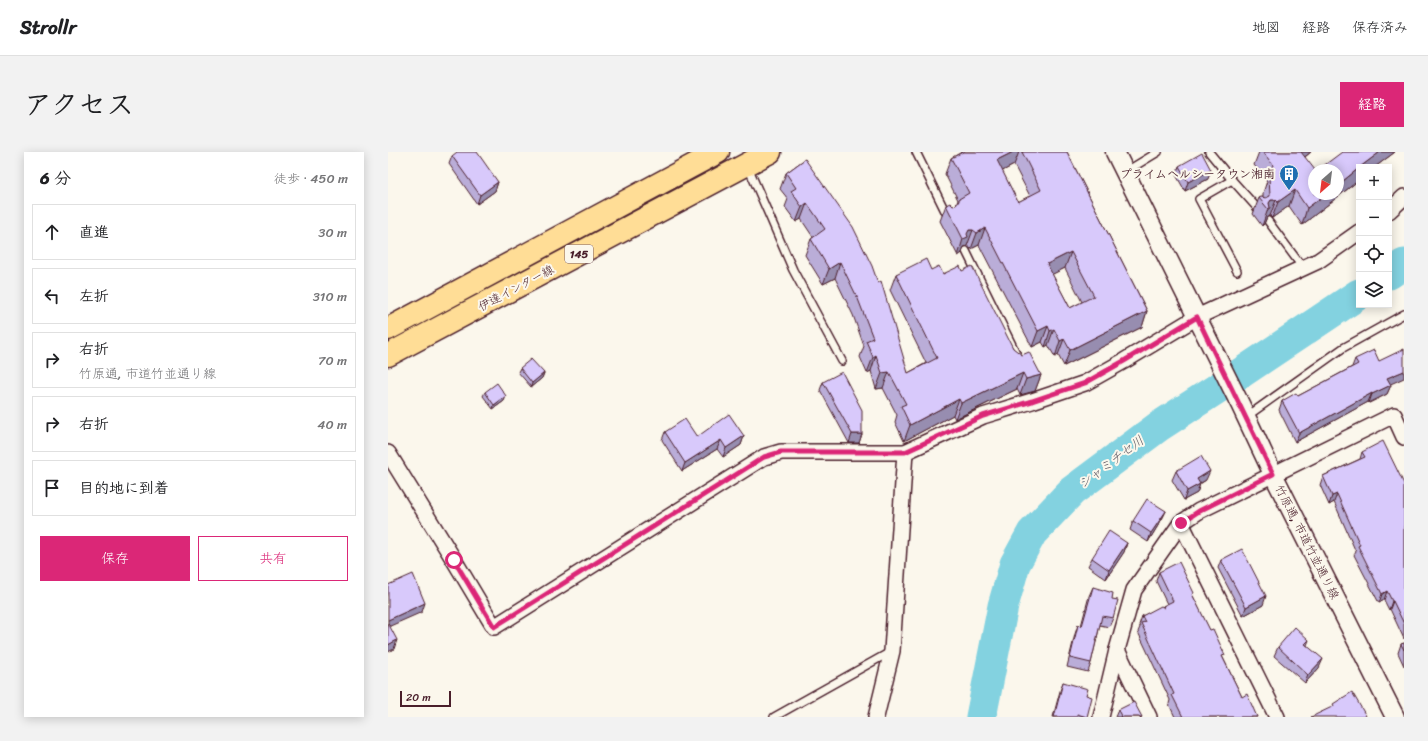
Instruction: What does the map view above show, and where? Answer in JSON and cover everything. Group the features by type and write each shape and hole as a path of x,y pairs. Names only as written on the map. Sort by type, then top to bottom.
{"main road":[{"name":"伊達インター線","path":"388,329 718,152"},
{"name":"伊達インター線","path":"388,356 770,152"}],"street":[{"name":"竹原通, 市道竹並通り線","path":"1115,152 1243,410 1273,474 1395,717"},
{"path":"1392,207 1404,197"},
{"path":"388,453 494,627 764,457 781,452 905,452 983,416 1085,383 1197,317 1318,261 1356,234"},
{"path":"1100,717 1134,590 1181,523 1199,511 1399,412 1404,437"},
{"path":"876,717 892,651 905,452"},
{"path":"1181,523 1277,717"},
{"path":"1117,650 1149,717"}],"lane":[{"path":"916,152 948,217"},
{"path":"1125,172 1158,152"},
{"path":"1209,152 1259,210"},
{"path":"747,164 793,270 842,361"},
{"path":"1232,180 1199,199 1237,271"},
{"path":"1268,221 1303,268"},
{"path":"966,251 1017,355"},
{"path":"1243,410 1343,348 1404,314"},
{"path":"774,717 892,651"}],"building":[{"path":"457,152 477,152 498,182 480,195 452,156"},
{"path":"963,152 1013,152 997,160 1018,202 1041,190 1022,152 1067,152 1147,311 1070,350 1064,339 1060,341 1054,329 1050,331 1048,326 1038,331 985,228 977,233 973,230 969,230 967,234 968,237 963,239 946,205 950,203 953,206 956,205 959,199 969,193 951,158","holes":["1071,252 1094,296 1070,308 1047,264"]},
{"path":"1263,152 1301,152 1310,164 1308,164 1308,200 1318,200 1307,208 1295,190 1278,202 1276,200 1271,200 1269,203 1270,208 1268,209 1259,198 1266,198 1270,196 1269,176 1273,165"},
{"path":"1342,152 1380,152 1364,164 1356,164 1356,170 1344,180 1344,164 1326,164"},
{"path":"1202,153 1211,170 1188,182 1179,166"},
{"path":"805,159 853,227 872,266 878,283 881,281 908,373 937,358 896,274 926,259 931,270 939,266 943,274 960,266 962,271 972,266 1013,348 1022,355 1029,352 1041,375 1026,379 1023,373 961,403 959,399 910,425 901,406 906,404 889,372 882,373 876,355 873,357 866,341 873,338 858,299 840,262 829,269 811,239 825,229 807,203 802,207 791,191 796,188 786,173"},
{"path":"1404,349 1404,371 1387,378 1391,385 1372,393 1299,433 1282,401 1296,393 1298,396 1358,364 1355,359 1374,350 1379,361"},
{"path":"531,359 544,373 532,383 520,368"},
{"path":"842,372 862,410 862,434 852,434 823,382"},
{"path":"497,383 506,396 494,405 485,392"},
{"path":"729,414 744,436 726,448 721,440 685,463 665,432 685,419 697,437"},
{"path":"1383,441 1404,484 1404,624 1387,591 1382,594 1358,546 1360,545 1337,494 1332,496 1323,476 1365,457 1362,452"},
{"path":"1201,456 1210,471 1197,479 1200,484 1187,491 1176,471"},
{"path":"1147,499 1166,511 1151,533 1133,521"},
{"path":"1109,531 1127,543 1109,570 1092,558"},
{"path":"1242,549 1266,596 1246,607 1221,560"},
{"path":"1179,562 1194,593 1192,594 1210,630 1213,629 1225,655 1222,656 1242,697 1247,694 1257,717 1183,717 1141,623 1145,622 1142,616 1161,606 1165,608 1163,606 1173,601 1159,572"},
{"path":"413,574 425,603 388,620 388,585"},
{"path":"1093,587 1113,593 1112,599 1118,600 1113,618 1102,616 1091,663 1070,658 1078,625 1082,626"},
{"path":"388,623 397,640 388,645"},
{"path":"1295,627 1309,640 1305,644 1323,659 1308,675 1278,647"},
{"path":"1404,643 1404,650 1401,644"},
{"path":"1063,682 1088,689 1086,695 1092,697 1087,717 1077,714 1077,717 1054,717"},
{"path":"1352,692 1366,716 1311,717 1334,706 1333,704"},
{"path":"1134,702 1142,717 1120,717 1121,716 1118,710"}],"waterway":[{"name":"シャミチセ川","path":"1392,272 1404,264"},
{"name":"シャミチセ川","path":"981,717 1003,606 1015,564 1032,533 1072,491 1158,427 1356,296"}],"place":[{"name":"プライムヘルシータウン湘南","path":"1289,191"}],"route":[{"path":"454,560 494,627 764,457 781,452 905,452 983,416 1085,383 1197,317 1273,474 1199,511 1181,523"}]}
